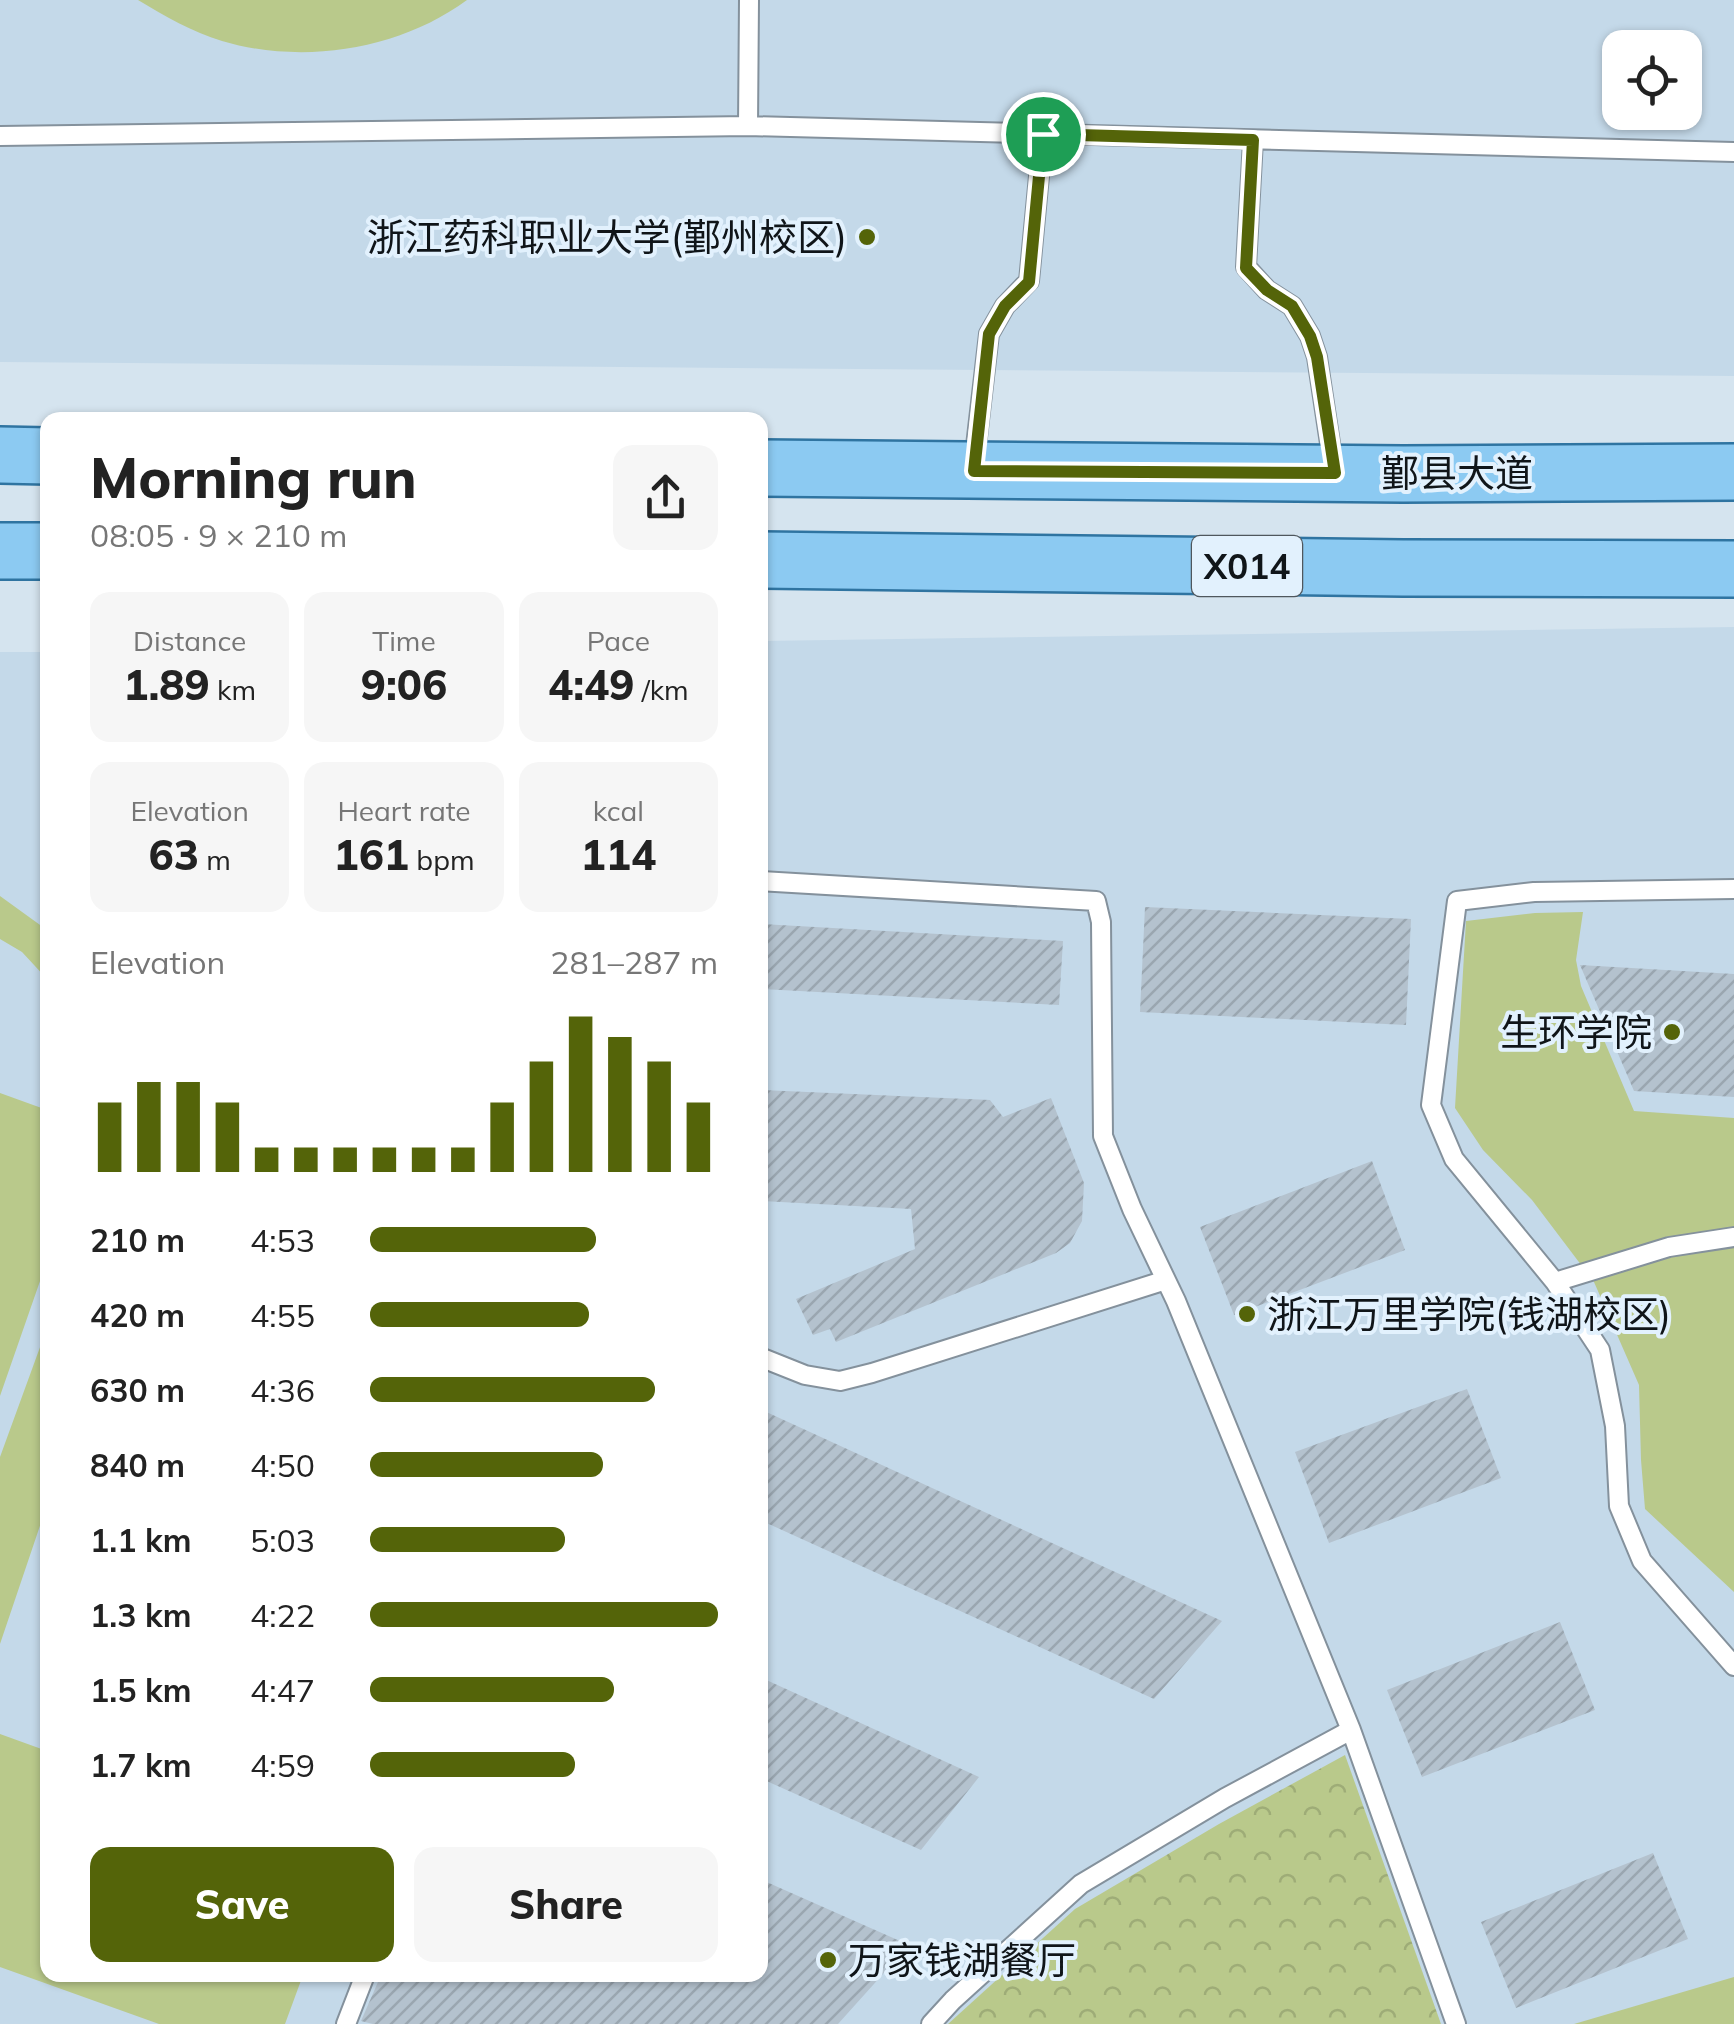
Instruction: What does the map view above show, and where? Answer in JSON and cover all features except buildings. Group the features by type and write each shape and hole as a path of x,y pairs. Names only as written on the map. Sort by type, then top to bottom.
{"main road":[{"path":"0,455 40,456"},
{"name":"鄞县大道","path":"768,468 1734,472"},
{"path":"0,551 40,552"},
{"name":"X014","path":"768,560 1734,569"}],"lane":[{"path":"748,126 749,0"},
{"path":"0,136 748,126 1734,152"},
{"path":"974,471 989,334 1005,306 1029,282 1043,134"},
{"path":"1253,140 1246,268 1267,290 1292,306 1310,336 1317,357 1335,473"},
{"path":"768,882 1096,901 1101,922 1102,1136 1166,1280 1351,1730 1456,2024"},
{"path":"1734,888 1534,892 1457,900 1431,1105 1454,1159 1556,1282 1600,1350 1616,1426 1619,1506 1642,1561 1734,1666"},
{"path":"1556,1282 1669,1247 1734,1237"},
{"path":"768,1360 805,1375 840,1380 1166,1280"},
{"path":"930,2024 1081,1884 1225,1798 1351,1730"},
{"path":"346,2024 362,1982"}],"shaded area":[{"name":"浙江药科职业大学(鄞州校区)","path":"0,0 1734,0 1734,376 0,362"},
{"name":"浙江万里学院(钱湖校区)","path":"1734,627 1734,2024 0,2024 0,652 40,652 40,1982 768,1982 768,641"}],"green space":[{"path":"138,0 467,0 411,31 381,41 317,52 285,52 222,41"},
{"path":"0,896 40,925 40,971 22,952 0,939"},
{"path":"1583,912 1576,960 1581,986 1634,1111 1734,1118 1734,1592 1645,1509 1639,1385 1594,1282 1532,1200 1483,1150 1455,1108 1466,921"},
{"path":"0,1093 40,1107 40,1281 0,1396"},
{"path":"40,1347 40,1526 0,1644 0,1457"},
{"path":"0,1734 40,1748 40,1981 0,1967"},
{"path":"1345,1755 1441,2024 948,2024 1075,1909"},
{"path":"1734,1977 1734,2024 1574,2024"},
{"path":"42,1982 300,1982 285,2024 159,2024"}],"place":[{"name":"浙江药科职业大学(鄞州校区)","path":"867,237"},
{"name":"生环学院","path":"1672,1032"},
{"name":"浙江万里学院(钱湖校区)","path":"1247,1314"},
{"name":"万家钱湖餐厅","path":"828,1960"}],"route":[{"path":"1043,134 1253,140 1246,268 1267,290 1292,306 1310,336 1317,357 1335,473 974,471 989,334 1005,306 1029,282 1043,134"}]}
